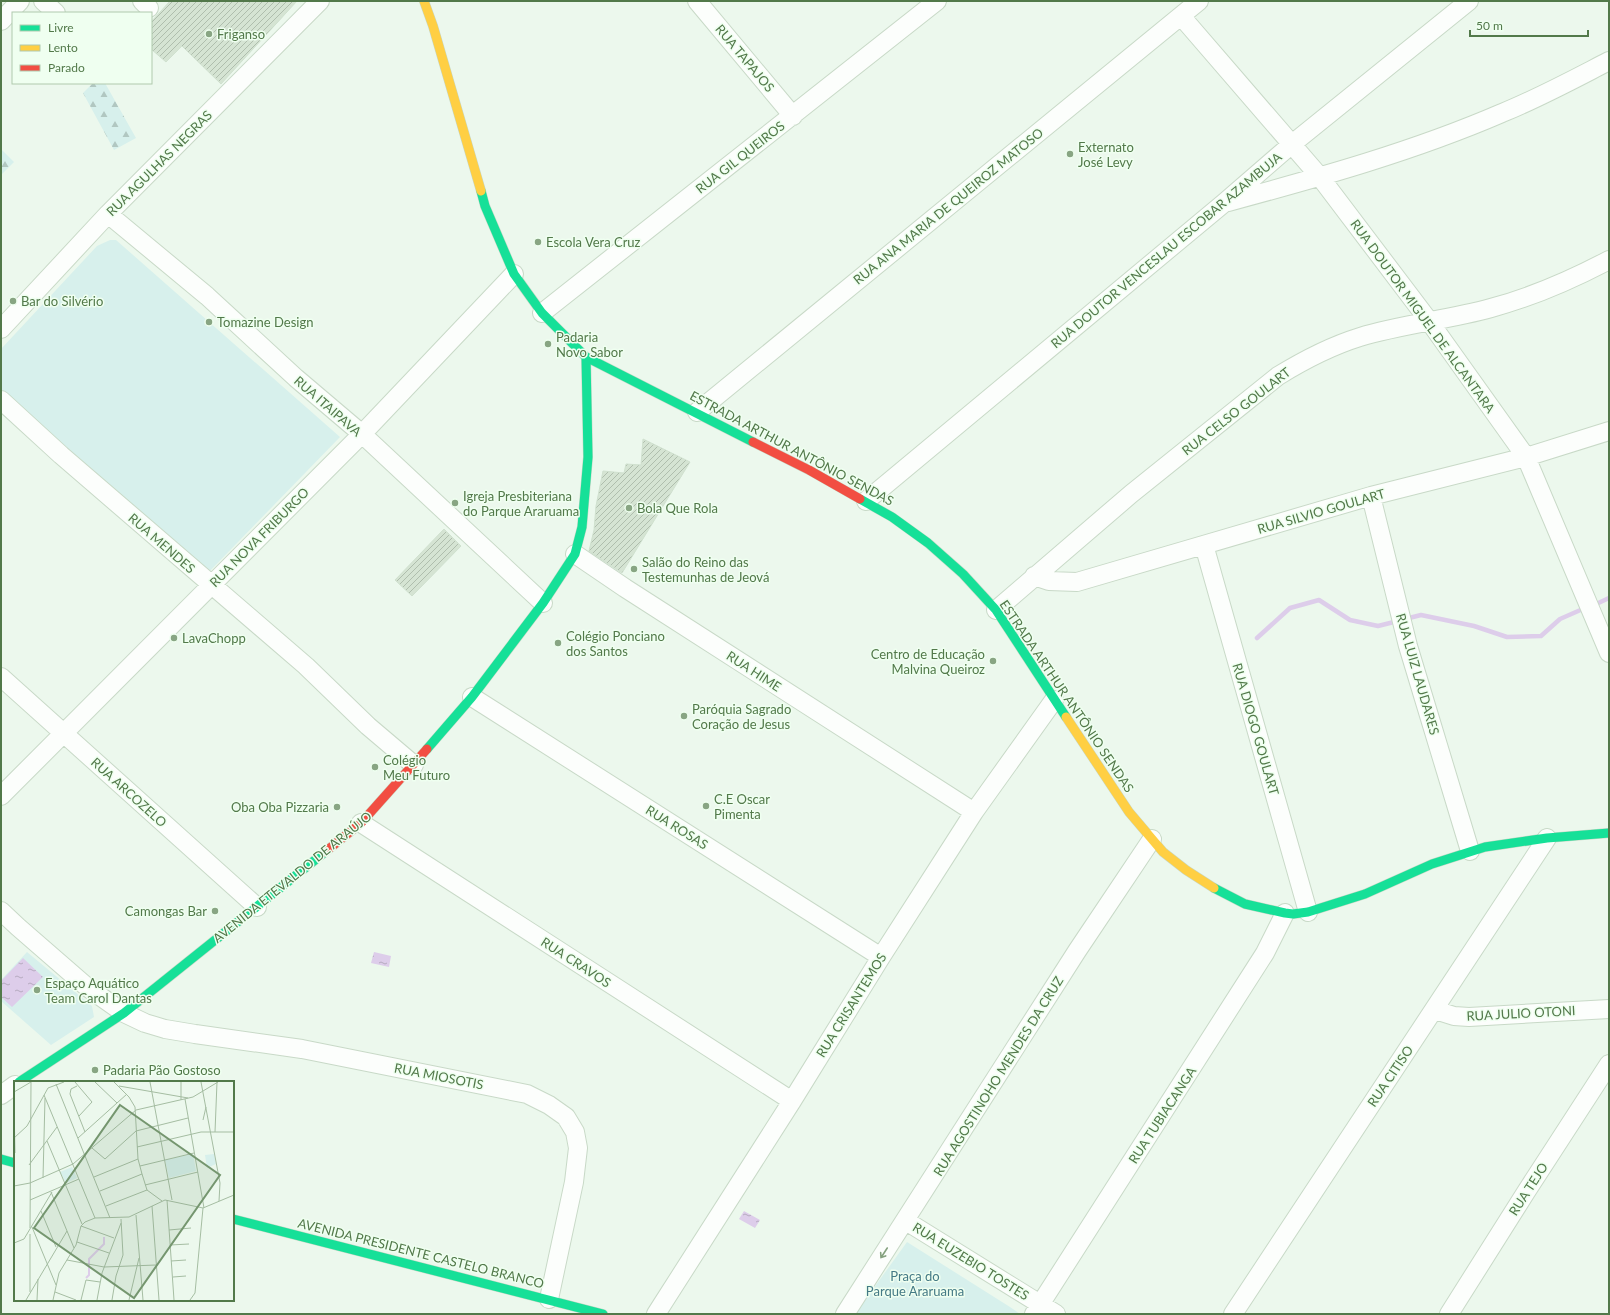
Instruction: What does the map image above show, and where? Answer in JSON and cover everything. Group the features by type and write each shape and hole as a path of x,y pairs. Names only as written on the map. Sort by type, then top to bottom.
{"main road":[{"name":"ESTRADA ARTHUR ANTÔNIO SENDAS","path":"424,1 433,26 485,206 514,274 542,313 586,356 697,412 866,501 892,517 928,543 963,574 996,610 1129,812 1163,852 1186,870 1214,888 1245,904 1285,913 1308,912 1365,894 1432,864 1470,851 1506,843 1609,833"},
{"name":"AVENIDA ETEVALDO DE ARAÚJO","path":"21,1081 124,1013 361,823 414,765 472,697 543,603 576,554 582,527 588,456 586,356"},
{"path":"1,1159 14,1163"},
{"name":"AVENIDA PRESIDENTE CASTELO BRANCO","path":"234,1219 603,1314"}],"street":[{"path":"1,21 20,1"},
{"path":"43,1 55,12"},
{"name":"RUA AGULHAS NEGRAS","path":"1,329 108,214 320,1"},
{"name":"RUA TAPAJOS","path":"697,1 793,116"},
{"name":"RUA ANA MARIA DE QUEIROZ MATOSO","path":"697,412 1199,1"},
{"name":"RUA DOUTOR VENCESLAU ESCOBAR AZAMBUJA","path":"866,501 1224,203 1292,144 1469,1"},
{"name":"RUA GIL QUEIROS","path":"542,313 793,116 926,5"},
{"name":"RUA DOUTOR MIGUEL DE ALCANTARA","path":"1181,16 1320,177 1429,321 1526,457 1609,653"},
{"path":"1224,203 1320,177 1446,135 1496,116 1609,61"},
{"name":"RUA ITAIPAVA","path":"108,214 207,296 296,378 362,434 543,603"},
{"name":"RUA CELSO GOULART","path":"996,610 1131,494 1278,376 1331,347 1361,337 1490,308 1528,297 1572,279 1609,260"},
{"name":"RUA NOVA FRIBURGO","path":"1,796 62,733 362,434 514,274"},
{"name":"RUA MENDES","path":"1,400 61,455 306,666 368,726 414,765"},
{"name":"RUA SILVIO GOULART","path":"1034,576 1048,581 1077,582 1372,496 1526,457 1609,431"},
{"name":"RUA LUIZ LAUDARES","path":"1372,496 1408,646 1470,851"},
{"name":"RUA DIOGO GOULART","path":"1204,545 1308,912"},
{"name":"RUA HIME","path":"576,554 625,588 974,812"},
{"name":"RUA ARCOZELO","path":"1,677 257,907"},
{"name":"RUA ROSAS","path":"472,697 880,957"},
{"name":"RUA CRISANTEMOS","path":"656,1314 792,1101 880,957 974,812 1054,700"},
{"name":"RUA CRAVOS","path":"361,823 792,1101"},
{"name":"RUA CITISO","path":"1233,1314 1435,1010 1547,838"},
{"name":"RUA AGOSTINOHO MENDES DA CRUZ","path":"845,1314 906,1221 1077,951 1152,839"},
{"name":"RUA MIOSOTIS","path":"1,911 18,928 87,987 124,1013 145,1023 165,1029 309,1050 527,1094 549,1105 566,1117 575,1132 578,1148 574,1182 549,1299"},
{"name":"RUA TUBIACANGA","path":"1037,1309 1265,953 1285,913"},
{"name":"RUA JULIO OTONI","path":"1435,1010 1454,1016 1469,1017 1609,1009"},
{"name":"RUA TEJO","path":"1449,1314 1609,1064"},
{"path":"1,1095 14,1086"},
{"name":"RUA EUZEBIO TOSTES","path":"906,1221 1037,1309 1056,1314"}],"green space":[{"path":"92,84 106,84 136,138 114,150 83,93"},
{"path":"1,149 14,162 1,175"},
{"path":"110,240 116,240 340,437 207,574 1,389 1,349 97,246"},
{"name":"Espaço Aquático Team Carol Dantas","path":"27,952 92,1006 94,1017 51,1045 1,1001 1,980"},
{"name":"Praça do Parque Araruama","path":"907,1242 1010,1307 1020,1314 855,1314"}],"water":[{"path":"374,952 391,956 389,967 371,963"},
{"path":"23,958 43,977 12,1007 1,997 1,981"},
{"path":"744,1211 760,1220 755,1228 739,1219"}],"building":[{"name":"Friganso","path":"170,1 297,1 221,84 182,46 166,62 152,50 152,21"},
{"name":"Bola Que Rola","path":"643,439 690,462 622,573 589,551 594,530 596,506 603,471 624,473 626,464 641,465"},
{"path":"444,529 461,546 412,596 395,580"}],"waterway":[{"path":"1592,606 1609,598"},
{"path":"1257,638 1290,608 1319,600 1350,620 1378,626 1398,621"},
{"path":"1405,619 1421,615 1474,626 1507,637 1541,636 1560,619 1585,608"}],"traffic: fast":[{"path":"481,191 485,206 514,274 542,313 586,357 753,442"},
{"path":"427,749 472,697 543,603 575,554 582,527 588,457 586,357"},
{"path":"860,499 892,517 928,543 963,574 996,610 1066,717"},
{"path":"1214,888 1245,904 1285,913 1293,914 1308,912 1365,894 1432,864 1485,847 1547,838 1609,833"},
{"path":"21,1081 124,1013 325,852"},
{"path":"1,1159 14,1163"},
{"path":"234,1219 603,1314"}],"traffic: slow":[{"path":"424,1 433,26 481,191"},
{"path":"1066,717 1129,812 1163,852 1186,870 1214,888"}],"traffic: jam":[{"path":"753,442 809,470 860,499"},
{"path":"325,852 361,823 427,749"}],"place":[{"name":"Friganso","path":"209,34"},
{"name":"Externato José Levy","path":"1070,154"},
{"name":"Escola Vera Cruz","path":"538,242"},
{"name":"Bar do Silvério","path":"13,301"},
{"name":"Tomazine Design","path":"209,322"},
{"name":"Padaria Novo Sabor","path":"548,344"},
{"name":"Igreja Presbiteriana do Parque Araruama","path":"455,503"},
{"name":"Bola Que Rola","path":"629,508"},
{"name":"Salão do Reino das Testemunhas de Jeová","path":"634,569"},
{"name":"LavaChopp","path":"174,638"},
{"name":"Colégio Ponciano dos Santos","path":"558,643"},
{"name":"Centro de Educação Malvina Queiroz","path":"993,661"},
{"name":"Paróquia Sagrado Coração de Jesus","path":"684,716"},
{"name":"Colégio Meu Futuro","path":"375,767"},
{"name":"C.E Oscar Pimenta","path":"706,806"},
{"name":"Oba Oba Pizzaria","path":"337,807"},
{"name":"Camongas Bar","path":"215,911"},
{"name":"Espaço Aquático Team Carol Dantas","path":"37,990"},
{"name":"Padaria Pão Gostoso","path":"95,1070"}]}
